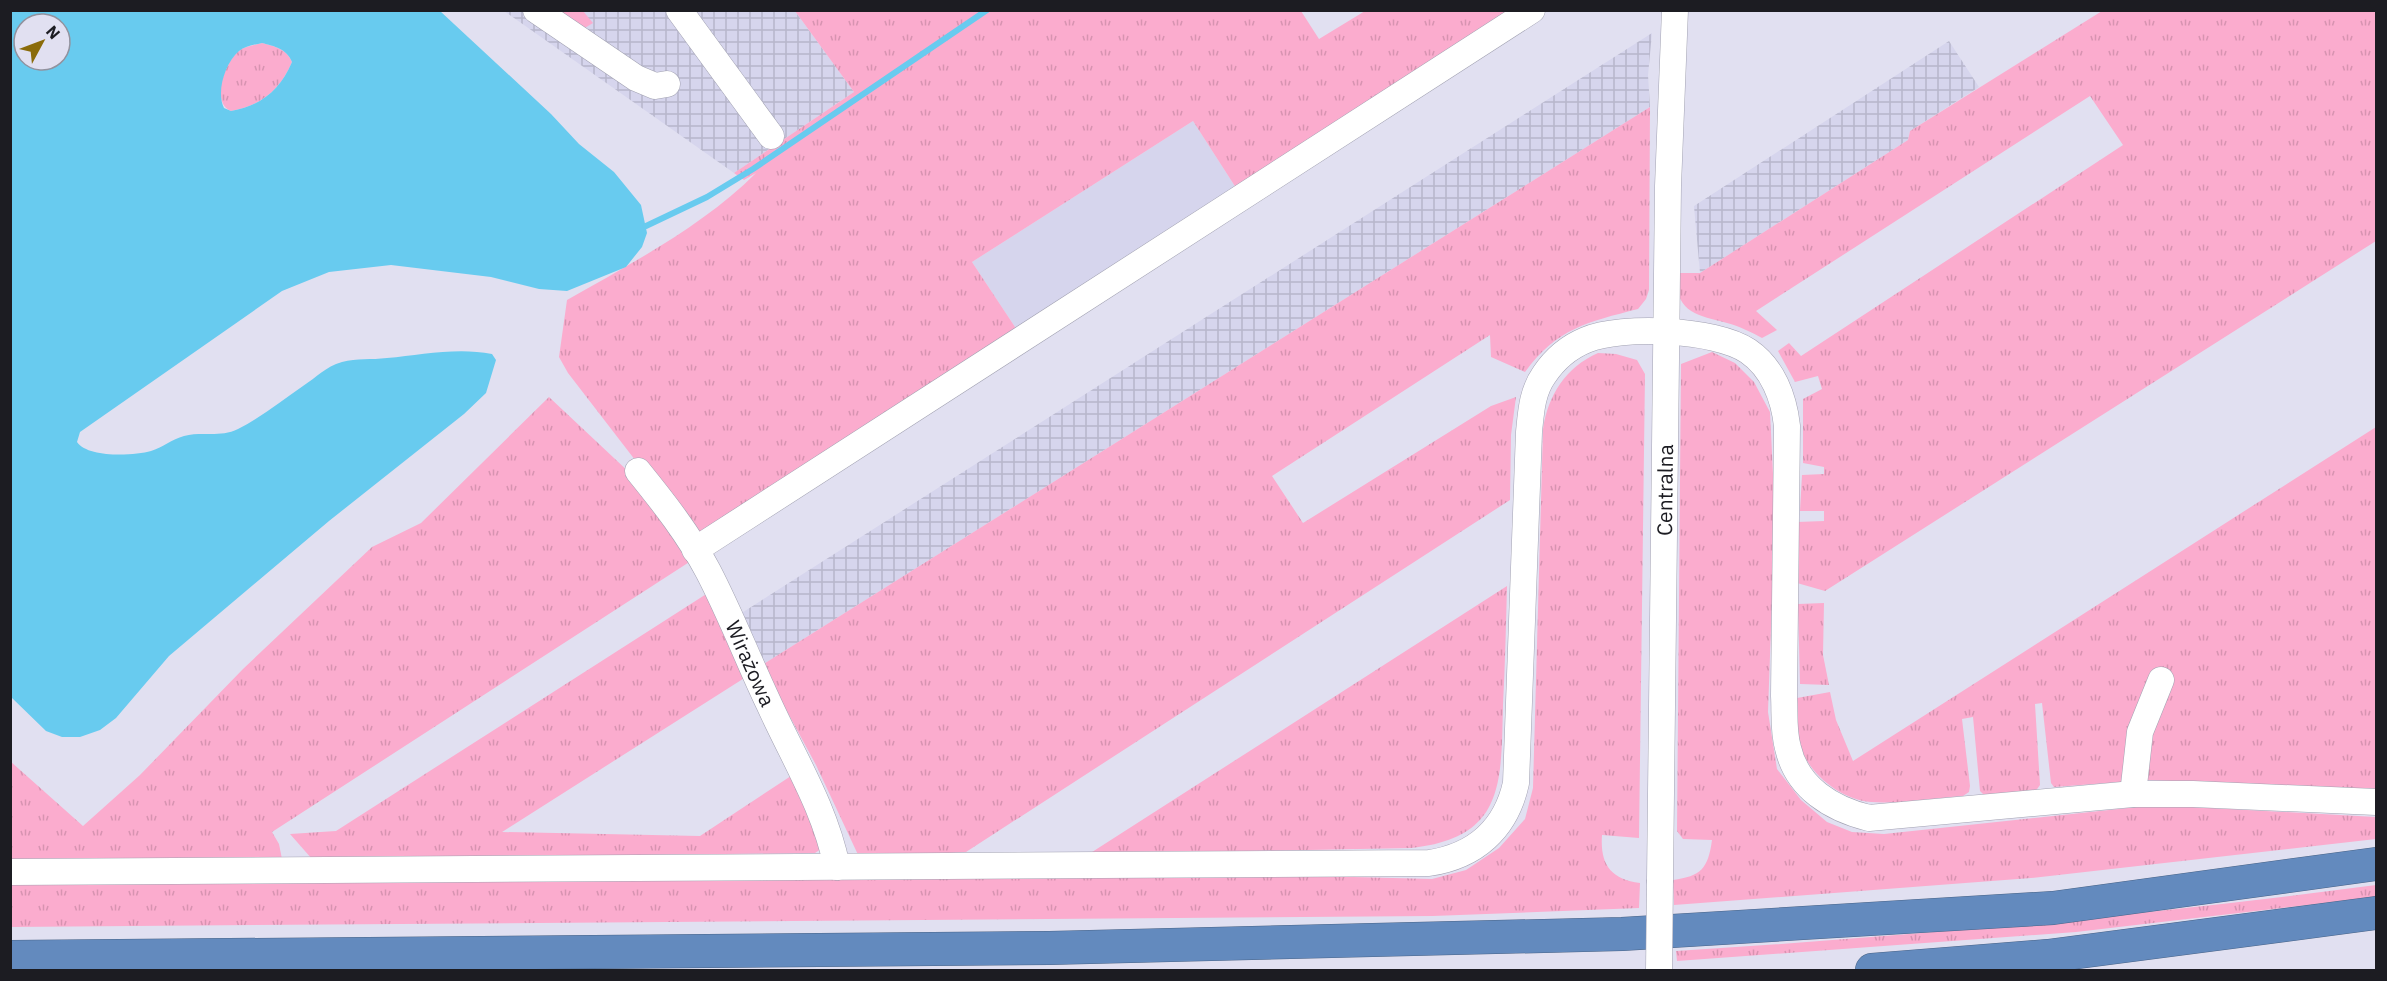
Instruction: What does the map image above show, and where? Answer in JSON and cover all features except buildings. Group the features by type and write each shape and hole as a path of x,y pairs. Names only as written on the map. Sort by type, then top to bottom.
{"highway":[{"path":"10,957 1049,948 1622,934 2053,908 2376,864"},
{"path":"1872,970 2048,956 2376,913"}],"street":[{"path":"536,10 636,78 655,86 667,84"},
{"path":"679,10 771,136"},
{"path":"695,549 1532,10"},
{"name":"Centralna","path":"1659,970 1666,332 1675,10"},
{"path":"10,872 1429,863 1465,854 1481,844 1500,825 1516,783 1529,432 1534,397 1551,367 1568,351 1586,340 1607,335 1666,332 1723,340 1750,352 1765,367 1784,404 1787,426 1784,696 1786,735 1793,765 1822,800 1852,814 1878,818 2133,794 2193,794 2376,802"},
{"name":"Wirażowa","path":"638,471 677,520 734,623 769,705 815,797 830,834 837,867"},
{"path":"2133,794 2140,732 2161,680"}],"shaded area":[{"path":"504,11 795,11 854,92 734,173"},
{"path":"1652,33 1648,75 1650,107 762,665 737,616"},
{"path":"1949,41 1979,87 1910,131 1908,140 1700,273 1694,206"},
{"path":"1193,121 1238,191 1019,333 972,262"}],"green space":[{"path":"544,11 583,11 593,23 583,29"},
{"path":"795,11 1301,11 1319,39 1365,11 1519,11 1238,191 1193,121 972,262 1019,333 696,539 568,373 559,357 567,300 690,227 756,173 744,180 734,173 854,92"},
{"path":"2102,11 2376,11 2376,241 1825,591 1797,583 1797,522 1824,521 1824,511 1800,511 1802,475 1824,474 1824,467 1803,463 1803,399 1822,389 1818,376 1795,382 1778,351 1789,343 1801,356 2123,145 2090,96 1756,311 1777,330 1762,338 1736,326 1691,311 1680,299 1675,278 1680,273 1700,273 1908,140 1910,131"},
{"path":"262,43 283,51 292,62 282,81 268,95 252,105 231,111 221,99 222,81 229,63 240,50"},
{"path":"1650,107 1649,290 1646,299 1638,309 1589,323 1562,336 1549,345 1525,372 1491,357 1490,335 1272,476 1303,523 1491,406 1516,397 1511,435 1510,500 966,852 860,859 816,765 762,665"},
{"path":"1712,352 1735,363 1754,382 1770,412 1775,515 1768,712 1777,769 1801,800 1827,822 1852,832 1884,834 2156,805 2376,817 2376,839 2031,878 1674,905 1673,880 1690,876 1702,869 1708,858 1712,840 1683,839 1677,831 1681,364"},
{"path":"1598,353 1616,354 1637,360 1645,374 1639,838 1602,835 1603,854 1609,868 1621,878 1640,883 1639,908 1433,916 11,927 10,883 1314,876 1432,879 1466,870 1499,848 1525,819 1533,788 1543,429 1549,405 1560,384 1577,366"},
{"path":"549,397 631,474 694,559 272,832 279,844 282,859 11,861 10,761 83,826 140,775 243,669 372,547 421,523"},
{"path":"2376,427 2376,789 2146,780 2125,773 2121,782 2054,787 2051,783 2042,703 2035,704 2040,785 2035,792 1984,795 1980,791 1973,717 1962,719 1970,786 1969,792 1963,796 1894,802 1860,800 1848,796 1827,783 1818,775 1804,755 1800,744 1797,698 1830,692 1836,720 1853,761"},
{"path":"1507,586 1501,759 1498,782 1492,802 1481,819 1465,832 1442,842 1411,848 1089,854"},
{"path":"711,591 746,677 502,832 700,836 794,774 821,849 815,853 312,859 290,834 336,831"},
{"path":"1824,603 1823,655 1829,685 1800,684 1798,604"},
{"path":"2376,885 2376,897 2076,932 1677,961 1676,951 2027,924"}],"water":[{"path":"11,10 440,11 551,114 579,144 614,172 641,205 647,233 642,247 626,267 567,291 539,289 491,277 391,265 329,272 282,291 80,432 77,442 91,451 123,455 143,453 155,450 184,436 224,433 238,429 326,369 342,362 452,351 492,354 496,360 486,393 464,414 329,521 169,656 116,718 100,730 80,737 62,737 46,731 11,697","holes":["262,43 287,54 292,62 282,81 268,95 252,105 231,111 224,108 221,94 223,78 234,56 241,49"]}],"waterway":[{"path":"646,226 707,197 753,169 987,10"}]}
